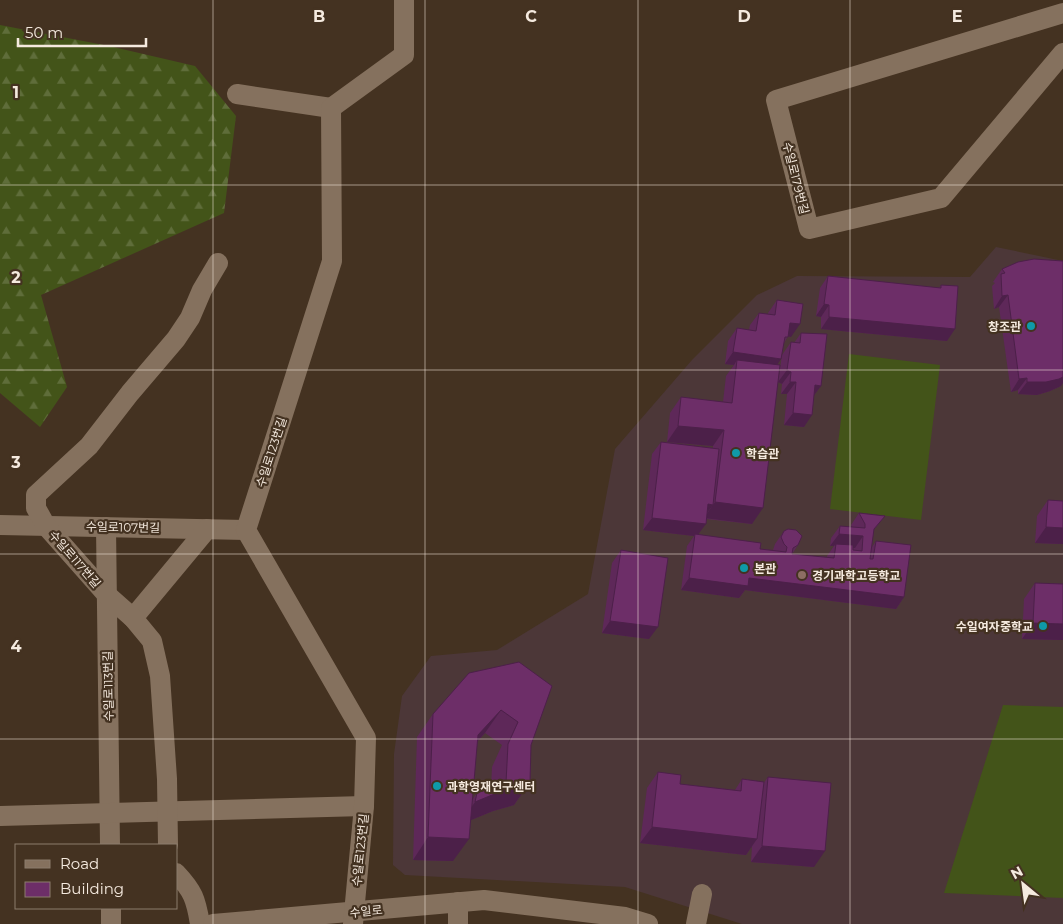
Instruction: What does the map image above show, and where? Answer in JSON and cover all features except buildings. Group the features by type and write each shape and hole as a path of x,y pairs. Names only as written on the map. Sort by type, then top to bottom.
{"street":[{"path":"237,94 331,108 404,55 404,2"},
{"name":"수일로179번길","path":"1063,13 776,100 809,229 941,198 1063,53"},
{"name":"수일로123번길","path":"331,108 332,261 246,530 366,738 364,806 353,918"},
{"name":"수일로117번길","path":"168,844 160,676 152,641 134,618 107,595 46,526 36,508 36,495 89,446 130,393 176,339 190,318 202,290 218,263"},
{"name":"수일로107번길","path":"0,525 246,530"},
{"name":"수일로113번길","path":"106,527 110,844"},
{"path":"134,618 206,529"},
{"path":"0,816 364,806"},
{"path":"178,874 188,885 197,902 200,924"},
{"path":"696,924 702,894"},
{"name":"수일로","path":"213,924 353,918 458,902 484,900 648,924"},
{"path":"458,902 458,924"},
{"path":"111,909 111,924"}],"shaded area":[{"name":"경기과학고등학교","path":"996,247 1063,261 1063,924 742,924 625,887 405,875 393,865 394,754 402,696 431,656 497,650 588,594 615,449 692,360 757,295 797,276 970,277"}],"green space":[{"path":"0,25 109,46 195,66 236,116 224,213 41,295 67,387 40,427 0,393"},
{"path":"849,354 940,365 921,520 830,509"},
{"path":"1003,705 1063,707 1063,898 944,893"}],"place":[{"name":"창조관","path":"1031,326"},
{"name":"학습관","path":"736,453"},
{"name":"본관","path":"744,568"},
{"name":"경기과학고등학교","path":"802,575"},
{"name":"수일여자중학교","path":"1043,626"},
{"name":"과학영재연구센터","path":"437,786"}]}
